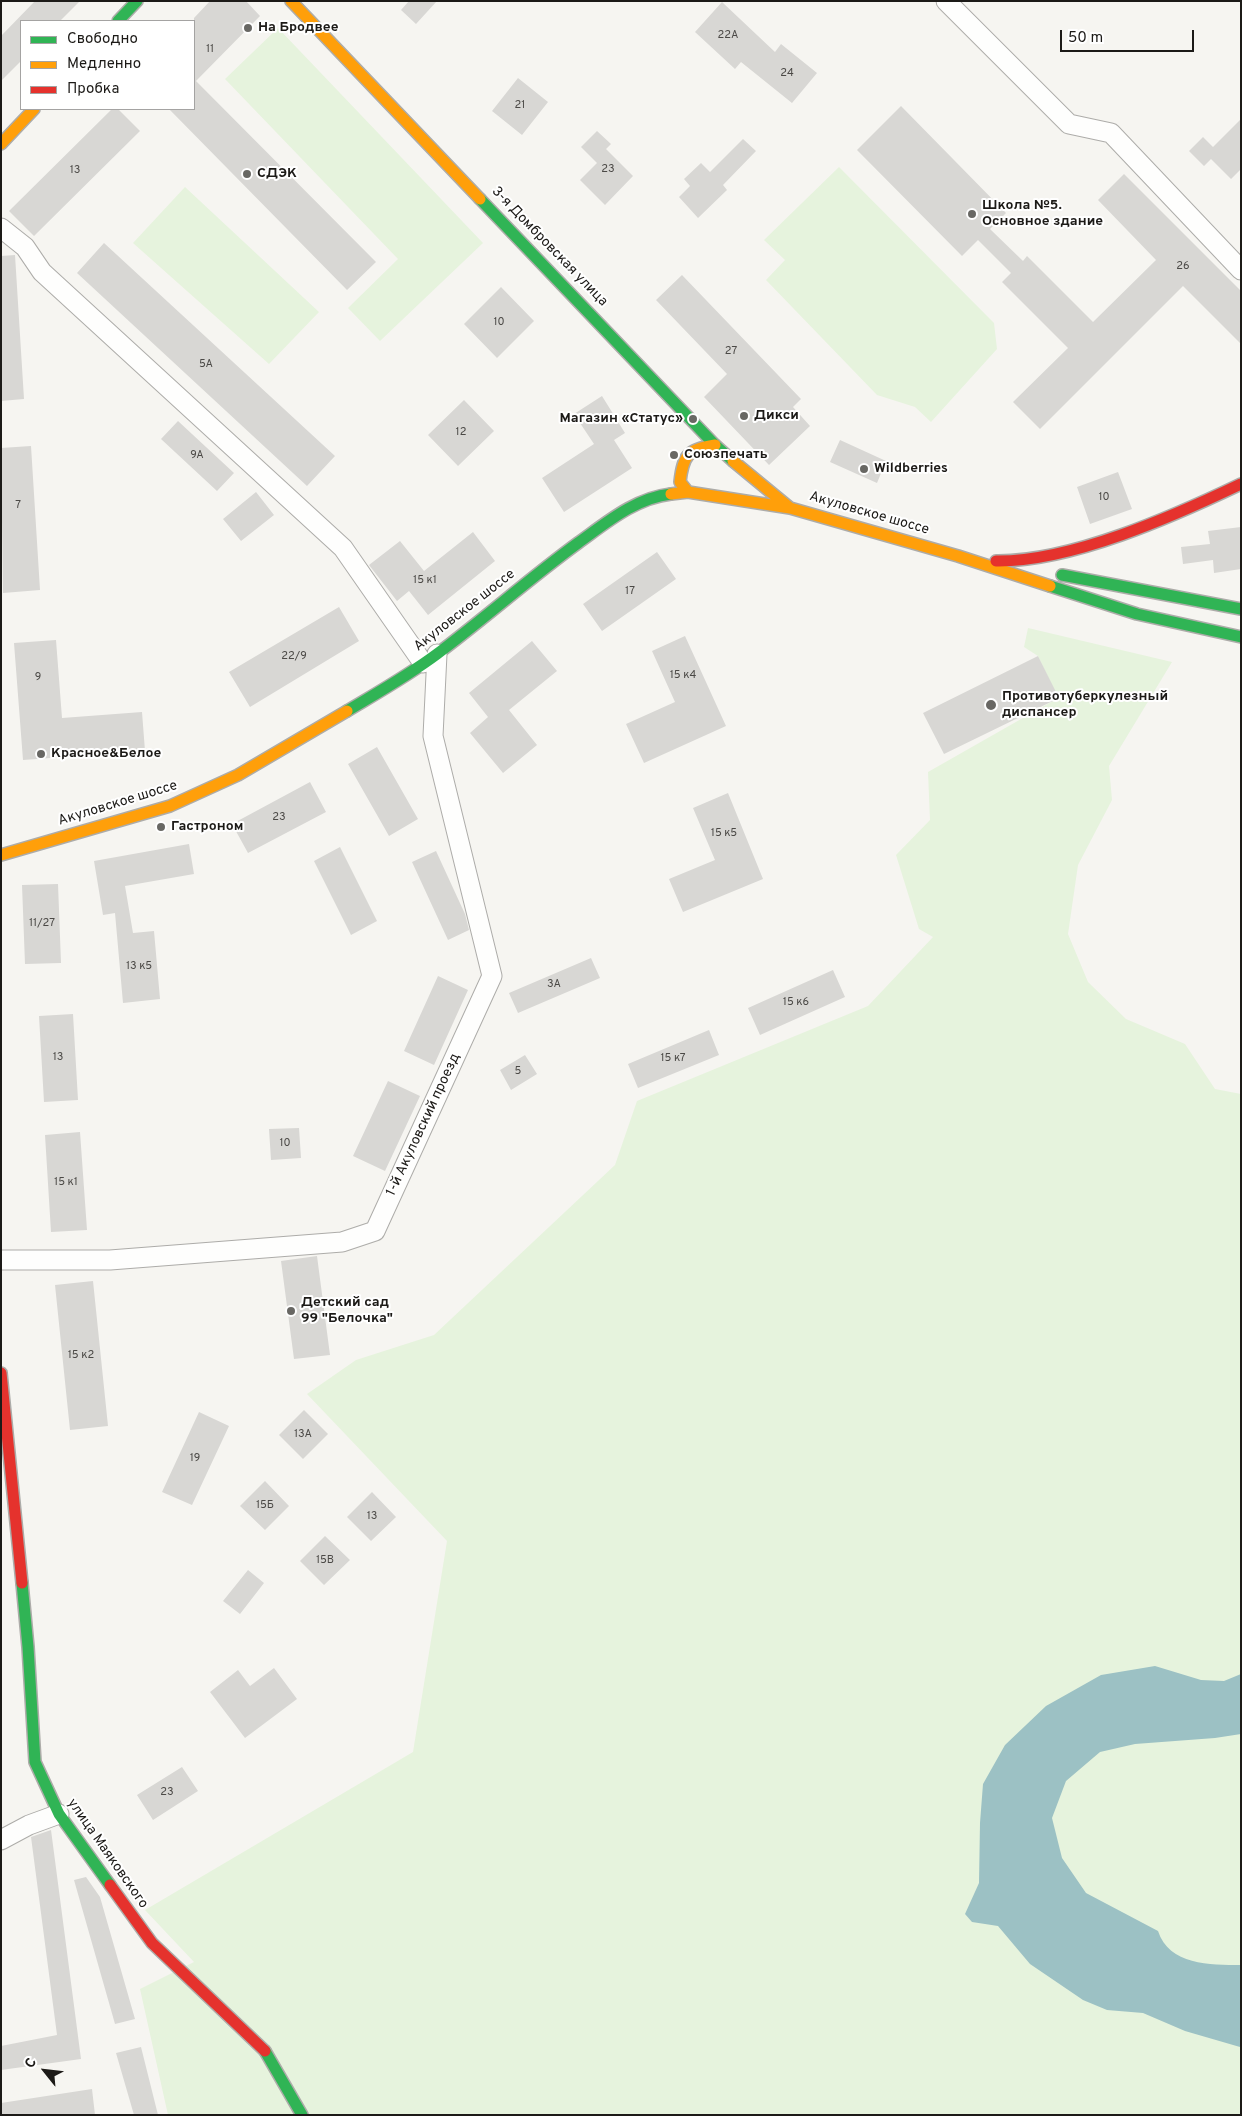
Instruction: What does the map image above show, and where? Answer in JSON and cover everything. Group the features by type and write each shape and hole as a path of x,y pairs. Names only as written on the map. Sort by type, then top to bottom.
{"street":[{"path":"119,20 137,1"},
{"name":"3-я Домбровская улица","path":"291,1 715,445 790,508"},
{"path":"946,1 1069,124 1111,133 1241,270"},
{"path":"1,144 33,110"},
{"path":"1,228 25,247 42,272 343,548 430,658"},
{"path":"688,492 680,482 682,463 688,453 696,447 715,445"},
{"path":"712,497 730,483 735,463"},
{"path":"986,561 1016,562 1043,558 1133,530 1241,484"},
{"name":"Акуловское шоссе","path":"1,855 170,806 230,779 394,683 430,658 551,563 614,517 639,503 688,492 790,508 958,556 1137,614 1241,638"},
{"name":"Акуловское шоссе","path":"958,556 1241,609"},
{"name":"1-й Акуловский проезд","path":"1,1260 120,1259 342,1242 375,1230 492,976 433,736 430,658"},
{"name":"улица Маяковского","path":"1,1373 28,1646 35,1762 59,1814 152,1943 265,2051 302,2115"},
{"path":"1,1840 29,1825 59,1814"}],"green space":[{"path":"278,28 483,243 380,341 348,308 398,259 225,79"},
{"path":"839,167 994,323 997,349 931,422 915,407 877,395 766,280 785,260 764,240"},
{"path":"185,187 319,312 269,364 133,243"},
{"path":"1028,628 1172,662 1109,766 1112,800 1078,865 1068,934 1088,982 1126,1019 1185,1044 1215,1089 1241,1094 1241,2115 168,2115 140,1989 194,1962 145,1910 413,1752 447,1541 307,1394 356,1360 434,1335 615,1165 637,1101 868,1006 933,937 919,929 896,855 930,820 928,772 1058,698 1038,656 1024,647"}],"water":[{"path":"1155,1666 1201,1680 1224,1681 1241,1674 1241,1734 1215,1738 1135,1744 1100,1752 1066,1781 1052,1818 1062,1858 1086,1893 1158,1931 1163,1942 1171,1951 1181,1957 1204,1963 1241,1965 1240,2047 1185,2031 1143,2013 1107,2010 1083,2000 1030,1964 998,1926 972,1922 965,1914 979,1883 983,1784 1005,1745 1046,1706 1101,1675"}],"building":[{"path":"35,1 80,1 61,20 20,20 20,62 1,81 1,36"},
{"path":"210,1 246,1 260,16 196,81 376,262 347,290 170,110 195,110 194,18"},
{"path":"409,1 437,1 416,24 401,10"},
{"path":"722,2 775,52 781,44 817,73 792,103 741,62 735,69 695,32"},
{"path":"518,78 548,102 522,135 492,111"},
{"path":"901,106 1006,213 990,229 1023,261 1027,256 1093,322 1156,260 1098,200 1124,174 1241,291 1241,344 1183,286 1040,429 1013,402 1068,348 1002,282 1011,273 978,240 962,256 857,150"},
{"path":"111,110 119,110 140,131 34,236 9,211"},
{"path":"1241,119 1241,169 1231,179 1211,159 1204,166 1189,151 1203,137 1213,147"},
{"path":"597,131 611,144 606,149 633,176 605,205 580,180 597,163 581,147"},
{"path":"743,139 756,151 723,185 727,190 698,218 679,197 690,186 684,179 701,163 710,172"},
{"path":"104,243 335,456 307,486 77,273"},
{"path":"15,255 24,399 1,401 1,256"},
{"path":"682,275 801,399 793,407 810,426 769,465 704,397 727,374 656,300"},
{"path":"501,287 534,321 497,358 464,324"},
{"path":"602,396 625,433 614,440 632,468 564,512 542,478 594,444 574,414"},
{"path":"464,400 494,431 458,466 428,435"},
{"path":"178,421 234,473 217,491 161,439"},
{"name":"Wildberries","path":"840,440 886,461 877,483 830,462"},
{"path":"31,446 40,590 3,593 1,448"},
{"path":"1118,472 1132,509 1090,524 1077,487"},
{"path":"256,492 274,515 241,541 223,519"},
{"path":"1241,527 1241,569 1214,573 1213,560 1183,564 1181,547 1210,544 1208,531"},
{"path":"473,532 495,561 428,615 409,591 397,601 369,565 400,541 424,571"},
{"path":"657,552 676,579 602,631 583,604"},
{"path":"339,607 359,641 250,707 229,672"},
{"path":"685,636 726,726 644,763 626,724 675,702 652,651"},
{"path":"56,640 62,718 142,712 145,751 23,760 14,643"},
{"path":"532,641 557,671 509,710 537,745 503,773 470,733 488,717 469,693"},
{"name":"Противотуберкулезный диспансер","path":"1038,656 1059,698 944,754 923,713"},
{"path":"377,747 418,819 389,836 348,764"},
{"path":"310,782 326,812 248,853 232,824"},
{"path":"728,793 763,879 683,912 669,879 715,860 693,808"},
{"path":"189,844 194,874 125,886 133,933 154,931 160,999 123,1003 115,913 103,915 94,861"},
{"path":"340,847 377,921 351,935 314,861"},
{"path":"436,851 465,914 469,930 448,940 412,862"},
{"path":"58,884 61,963 25,964 22,885"},
{"path":"591,958 600,978 518,1013 509,993"},
{"path":"833,970 845,997 760,1035 748,1008"},
{"path":"438,976 468,990 434,1065 404,1051"},
{"path":"73,1014 78,1100 44,1102 39,1016"},
{"path":"709,1030 719,1055 638,1088 628,1064"},
{"path":"525,1055 537,1074 511,1090 500,1070"},
{"path":"388,1081 420,1096 385,1171 353,1156"},
{"path":"299,1128 301,1158 271,1160 269,1129"},
{"path":"80,1132 87,1230 51,1232 45,1135"},
{"path":"317,1256 330,1355 294,1359 281,1261"},
{"path":"93,1281 108,1426 70,1430 55,1285"},
{"path":"304,1410 328,1434 303,1459 279,1435"},
{"path":"199,1412 229,1426 192,1505 162,1492"},
{"path":"265,1481 289,1506 265,1530 240,1506"},
{"path":"372,1492 396,1517 371,1541 347,1517"},
{"path":"325,1536 350,1560 324,1585 300,1561"},
{"path":"248,1570 264,1583 240,1614 223,1601"},
{"path":"274,1668 297,1699 245,1738 210,1692 238,1670 250,1686"},
{"path":"182,1767 198,1791 153,1820 137,1795"},
{"path":"51,1830 81,2059 1,2070 1,2046 57,2035 31,1837"},
{"path":"86,1877 100,1897 135,2019 115,2024 74,1880"},
{"path":"141,2047 158,2115 134,2115 116,2053"},
{"path":"92,2089 95,2115 1,2115 1,2103"}],"traffic: fast":[{"path":"119,20 137,1"},
{"path":"480,199 715,445 733,461"},
{"path":"347,711 404,677 437,654 560,556 610,520 633,506 658,496 671,494"},
{"path":"1062,575 1241,609"},
{"path":"1050,586 1137,614 1241,637"},
{"path":"22,1583 35,1762 59,1814 110,1885"},
{"path":"265,2051 302,2115"}],"traffic: slow":[{"path":"291,1 480,199"},
{"path":"1,144 33,110"},
{"path":"688,492 680,482 685,459 693,451 715,445"},
{"path":"733,461 790,508"},
{"path":"671,494 688,492 790,508 958,556 1050,586"},
{"path":"1,855 170,806 238,775 347,711"}],"traffic: jam":[{"path":"996,561 1025,559 1089,546 1154,523 1241,484"},
{"path":"1,1373 22,1583"},
{"path":"110,1885 152,1943 265,2051"}],"place":[{"name":"На Бродвее","path":"248,28"},
{"name":"СДЭК","path":"247,174"},
{"name":"Школа №5. Основное здание","path":"972,214"},
{"name":"Дикси","path":"744,416"},
{"name":"Магазин «Статус»","path":"693,419"},
{"name":"Союзпечать","path":"674,455"},
{"name":"Wildberries","path":"864,469"},
{"name":"Противотуберкулезный диспансер","path":"991,705"},
{"name":"Красное&Белое","path":"41,754"},
{"name":"Гастроном","path":"161,827"},
{"name":"Детский сад 99 \"Белочка\"","path":"291,1311"}]}
